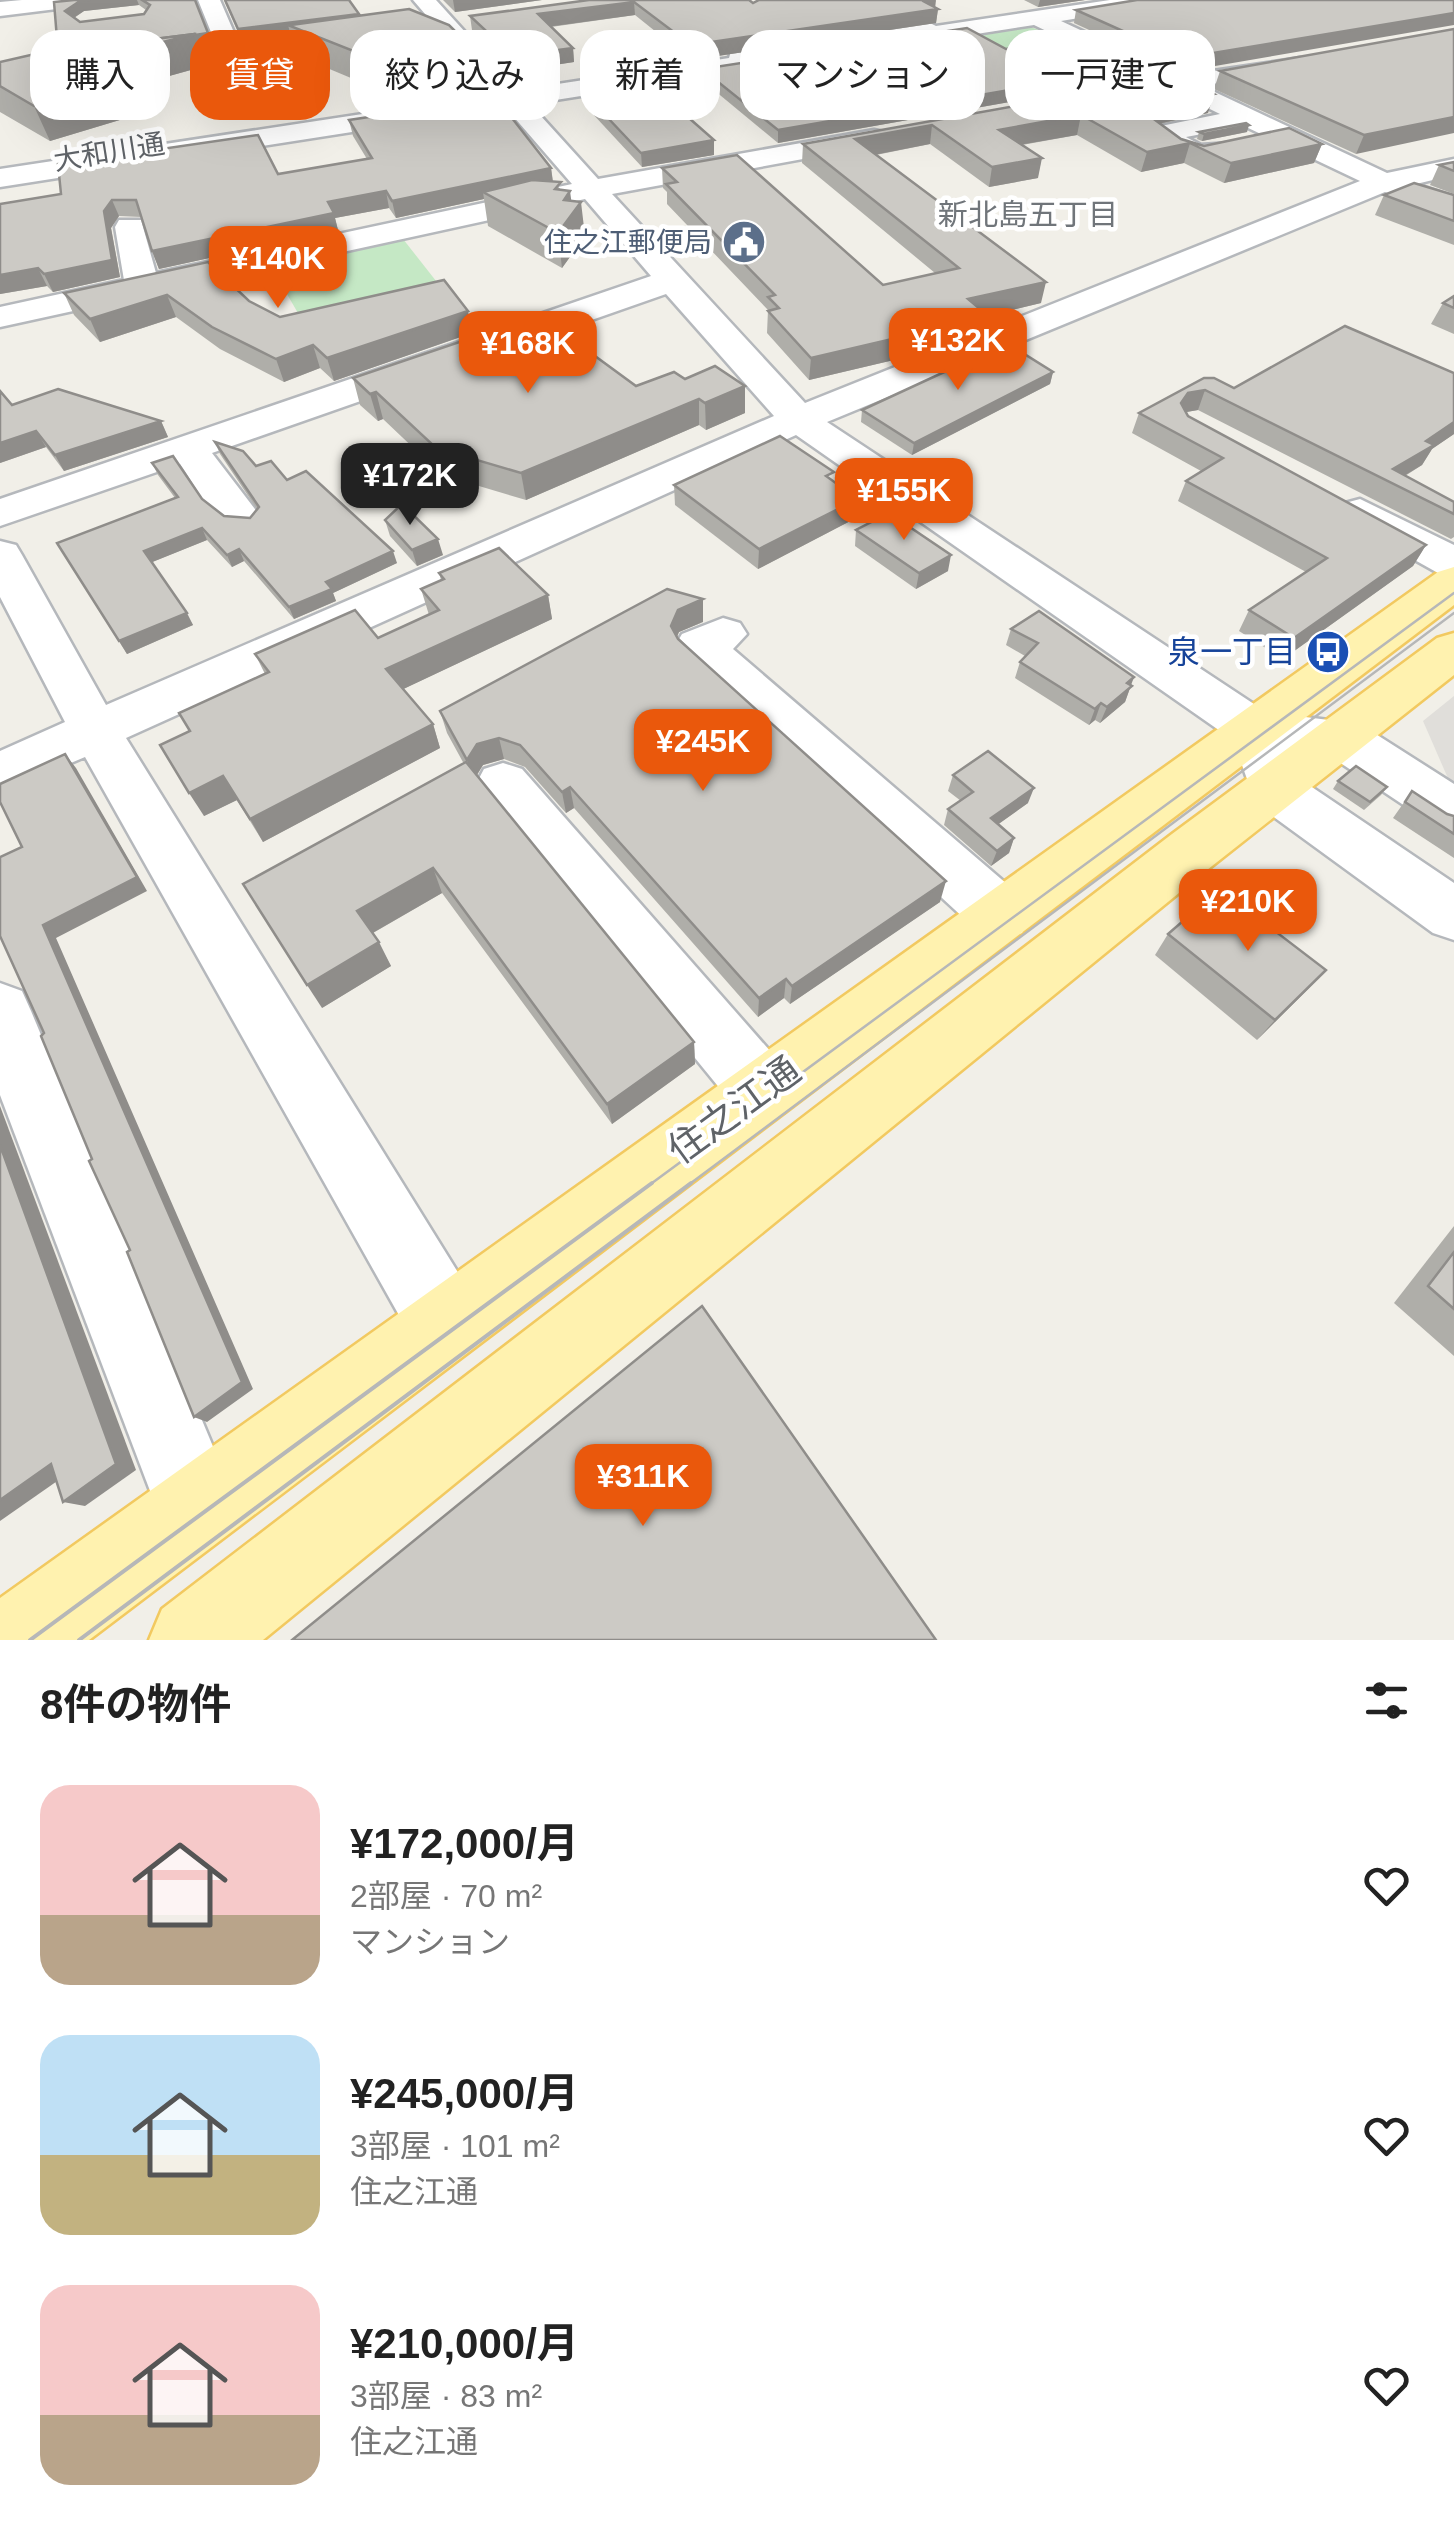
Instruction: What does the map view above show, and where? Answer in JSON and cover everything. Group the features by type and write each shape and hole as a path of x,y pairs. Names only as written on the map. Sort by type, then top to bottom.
{"main road":[{"name":"住之江通","path":"193,1640 1178,861 1265,760 1454,582"},
{"name":"住之江通","path":"16,1640 195,1504 1001,915 1265,760 1342,738 1454,650"}],"street":[{"name":"大和川通","path":"560,87 1022,10 1108,0"},
{"name":"大和川通","path":"1022,10 1152,0"},
{"path":"0,10 87,14"},
{"path":"1022,10 1064,30"},
{"path":"430,17 483,18"},
{"path":"170,41 207,20 271,30"},
{"path":"1215,76 1309,60"},
{"path":"0,83 30,79"},
{"path":"1215,102 1384,182 1454,206"},
{"path":"1247,117 1161,134 1197,154 1286,135"},
{"name":"大和川通","path":"0,169 350,119"},
{"name":"大和川通","path":"0,178 359,120"},
{"path":"529,120 800,419 1265,760 1454,915"},
{"path":"0,317 591,189 903,132"},
{"path":"0,773 800,419 1384,182 1454,167"},
{"path":"130,227 142,286"},
{"path":"0,513 673,280"},
{"path":"188,448 240,516"},
{"path":"1323,492 1454,563"},
{"path":"0,555 96,732 446,1322"},
{"path":"723,634 699,646 1001,915"},
{"path":"1342,738 1454,811"},
{"path":"503,784 762,1090"},
{"path":"0,1011 195,1504"}],"shaded area":[{"path":"1454,696 1454,792 1423,721"}],"green space":[{"path":"1005,31 1005,49 985,39 985,34"},
{"path":"403,239 451,300 310,334 272,268"}],"building":[{"path":"90,0 80,1 65,11 80,22 144,14 150,5 142,0 195,0 207,30 190,30 190,35 170,38 170,30 56,30 54,2"},
{"path":"225,0 349,0 359,14 238,29"},
{"path":"589,0 935,0 925,2 938,9 794,30 740,30 740,38 720,41 720,30 671,30 634,2 538,14 554,30 485,30 470,16"},
{"path":"1137,0 1454,0 1454,13 1215,53 1215,30 1121,30 1076,10"},
{"path":"409,9 454,30 350,30 350,50 330,41 330,30 301,30 289,25"},
{"path":"1454,29 1454,117 1364,135 1220,71"},
{"path":"560,35 573,48 560,50"},
{"path":"985,38 1005,48 1005,91 985,94"},
{"path":"30,55 30,104 0,86 0,62"},
{"path":"740,63 740,100 720,83 720,66"},
{"path":"1005,108 1005,120 1054,120 999,130 1042,158 992,167 932,125 855,139 1046,282 968,299 980,309 918,333 811,358 768,311 779,308 768,297 775,295 666,184 677,182 662,168 737,155 883,285 959,268 803,144 937,120 985,120 985,111"},
{"path":"349,120 514,120 551,168 392,201 386,191 328,202 334,213 152,251 136,200 112,200 104,211 112,260 44,274 38,268 0,275 0,204 61,194 58,164 258,135 278,174 372,158"},
{"path":"610,120 691,120 714,140 641,153"},
{"path":"766,120 836,120 778,130"},
{"path":"1090,120 1155,120 1181,139 1204,146 1289,128 1322,144 1231,163 1190,143 1147,152"},
{"path":"1246,123 1249,125 1199,132"},
{"path":"1454,162 1454,171 1439,165"},
{"path":"532,180 561,182 555,189 570,191 564,200 581,202 558,233 483,192"},
{"path":"1414,183 1454,195 1454,221 1384,195"},
{"path":"208,262 249,301 280,317 444,280 468,311 327,358 313,345 276,359 212,327 167,295 90,319 64,293"},
{"path":"1454,296 1454,308 1443,303"},
{"path":"539,315 636,386 674,372 685,379 715,366 745,386 705,403 699,399 521,473 436,448 376,392 370,394 353,378"},
{"path":"1345,326 1454,373 1454,422 1426,441 1434,445 1393,469 1454,502 1454,514 1205,390 1188,393 1181,403 1188,416 1426,545 1294,638 1249,610 1327,558 1186,481 1223,458 1139,413 1204,378 1214,378 1234,388"},
{"path":"1007,343 1053,372 914,443 862,410"},
{"path":"58,389 161,421 55,455 36,431 0,443 0,391 12,405"},
{"path":"780,436 834,472 826,476 858,499 759,549 674,485"},
{"path":"215,442 243,451 256,466 271,461 287,480 306,471 393,551 326,582 332,589 289,607 239,549 227,555 202,528 144,551 187,613 119,641 57,543 178,497 152,463 173,456 202,499 224,516 250,518 259,507"},
{"path":"402,504 438,539 412,550 385,520"},
{"path":"889,513 951,555 919,573 856,530"},
{"path":"499,548 548,595 386,669 433,724 250,819 223,776 189,793 160,745 190,731 179,713 269,672 255,654 355,610 378,638 439,610 421,589 444,579 439,573"},
{"path":"667,589 703,599 678,610 671,626 678,639 946,881 792,986 786,979 759,998 570,787 562,792 520,745 499,738 477,744 467,760 440,711"},
{"path":"1039,611 1134,677 1127,683 1132,686 1107,707 1101,703 1095,709 1020,662 1038,643 1011,629"},
{"path":"988,751 1034,788 991,818 1014,838 997,851 948,809 973,792 953,775"},
{"path":"65,754 137,877 43,925 242,1382 194,1417 127,1252 130,1250 89,1161 92,1159 41,1036 44,1033 0,936 0,857 22,847 0,802 0,784"},
{"path":"466,762 694,1042 607,1104 433,868 357,911 379,942 307,985 243,884"},
{"path":"1356,766 1387,787 1370,802 1338,781"},
{"path":"1412,791 1454,816 1454,834 1405,802"},
{"path":"1220,889 1326,970 1275,1020 1168,934"},
{"path":"0,1145 116,1464 63,1502 51,1464 0,1500"},
{"path":"1454,1252 1454,1309 1428,1286"},
{"path":"702,1306 936,1640 292,1640"}],"tram line":[{"path":"648,1186 1454,593"},
{"path":"687,1186 1454,613"},
{"path":"30,1640 652,1183"},
{"path":"79,1640 691,1183"}],"place":[{"name":"住之江郵便局","path":"744,242"},
{"name":"泉一丁目","path":"1328,652"}],"district":[{"name":"新北島五丁目","path":"1028,214"}]}
